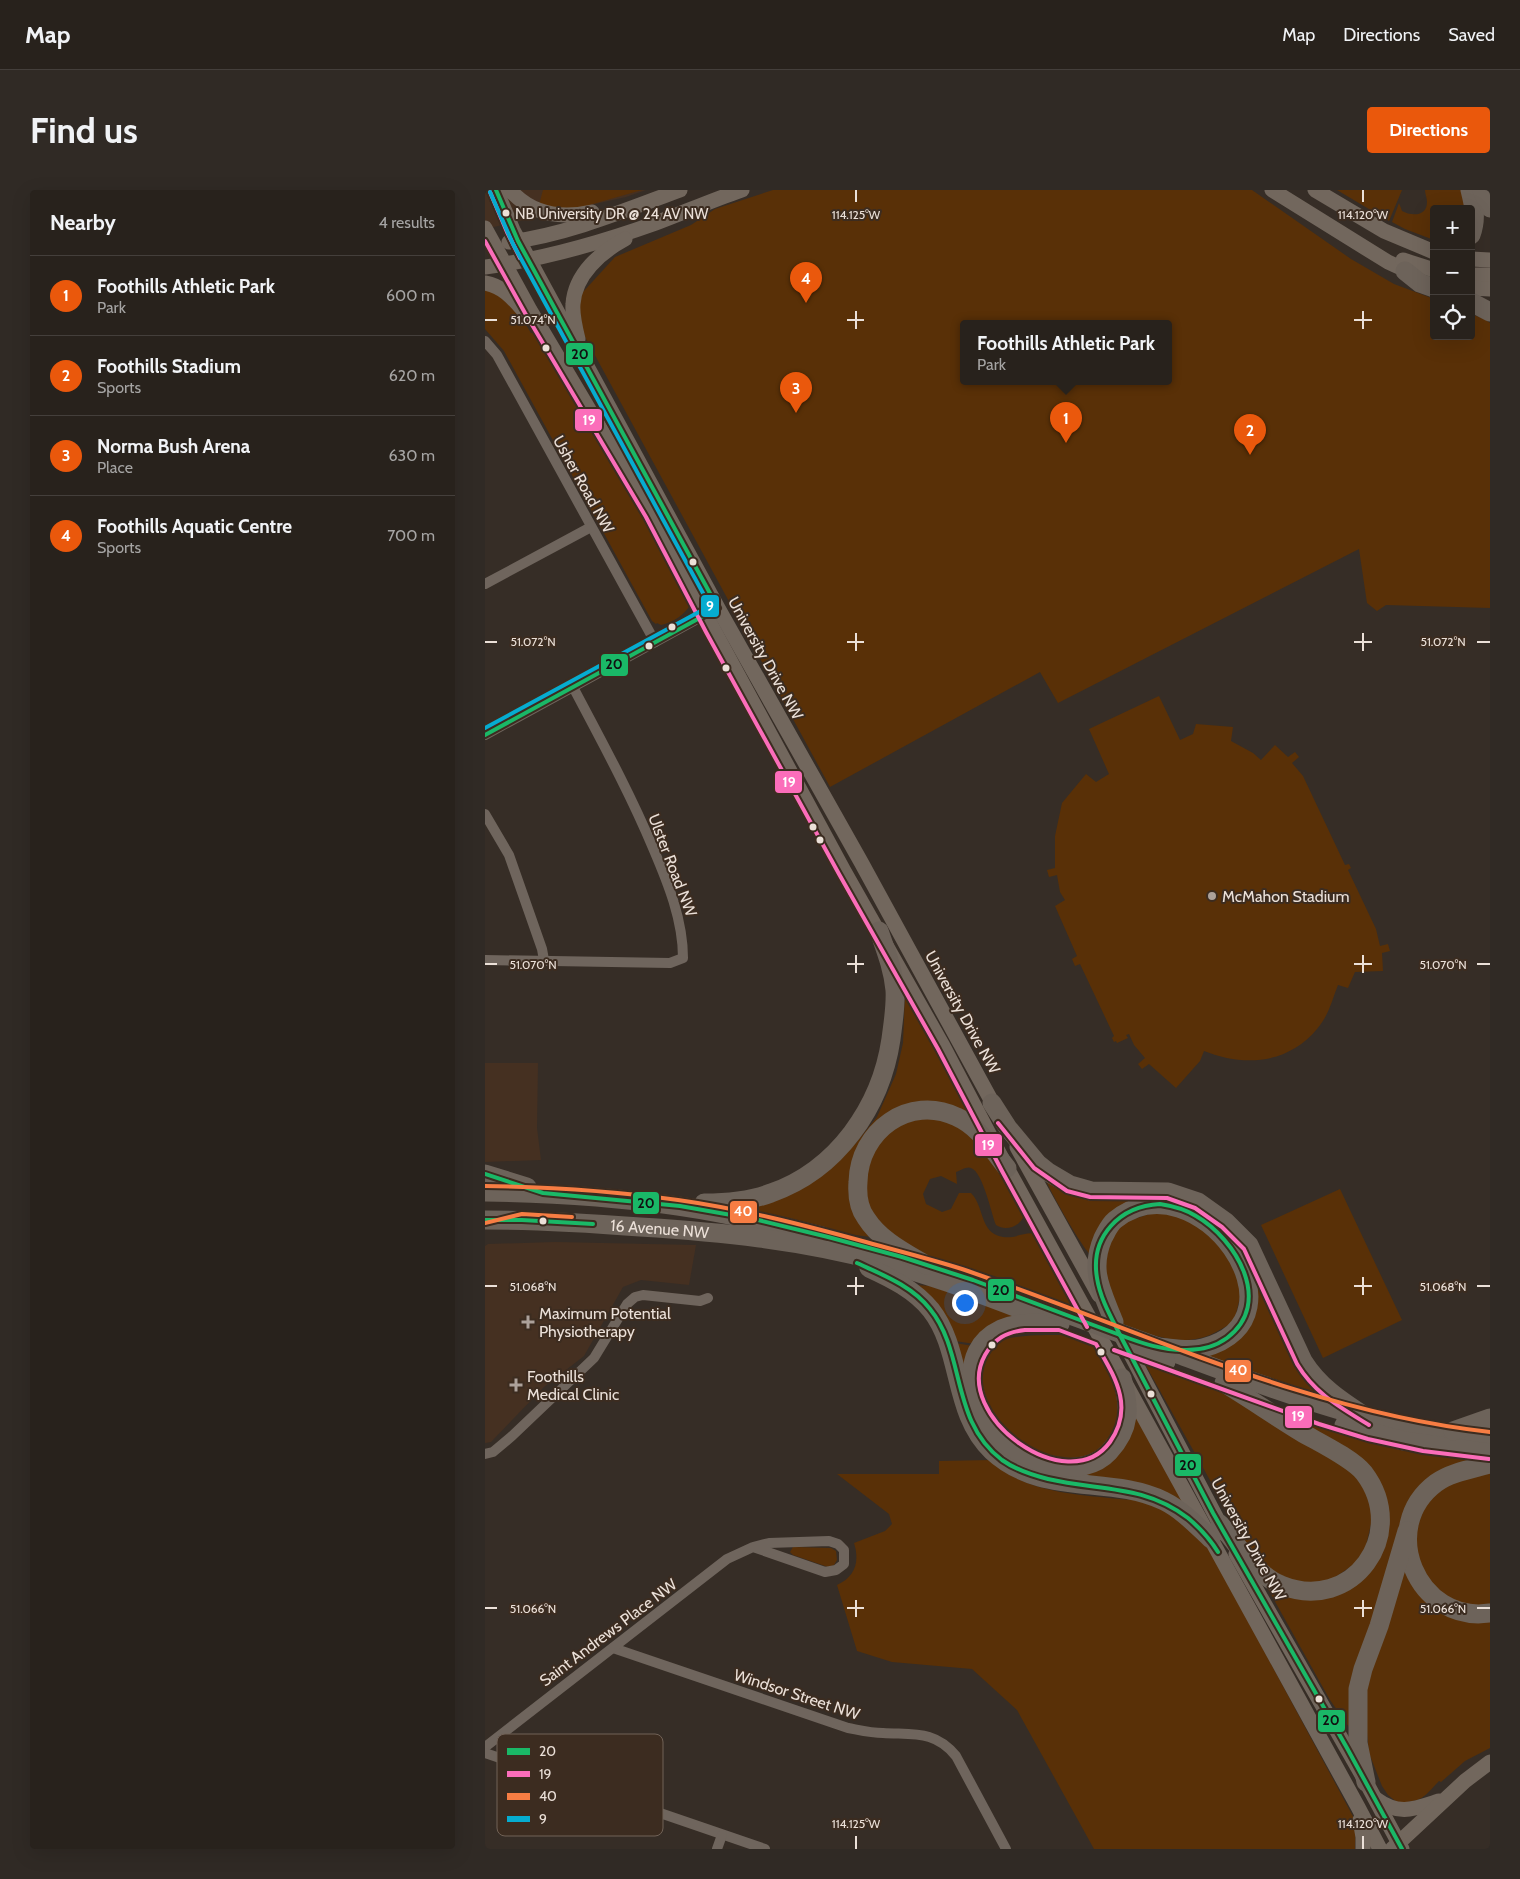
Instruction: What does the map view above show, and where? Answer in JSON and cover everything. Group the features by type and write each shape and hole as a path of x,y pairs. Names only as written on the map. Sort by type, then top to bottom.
{"highway":[{"path":"1470,190 1473,205"},
{"path":"1482,190 1490,208"},
{"path":"1405,271 1420,283 1430,287"},
{"path":"1475,304 1490,312"},
{"path":"677,1206 741,1201 782,1189 807,1175 837,1152 857,1128 882,1079 888,1058 893,1026 895,991 890,961 879,932"},
{"path":"993,1104 1009,1128 1038,1164 1070,1185 1091,1191 1168,1192 1198,1202 1226,1222 1249,1245 1303,1361 1313,1376 1330,1393 1369,1419"},
{"path":"926,1265 888,1242 866,1220 862,1211 857,1197 858,1175 861,1158 875,1134 885,1124 916,1111 944,1112 972,1126 984,1138 1007,1168"},
{"path":"485,1174 544,1193"},
{"name":"16 Avenue NW","path":"485,1192 544,1193 677,1206 798,1230 926,1265 1162,1355 1315,1403 1369,1419 1437,1432 1490,1438"},
{"path":"1114,1322 1097,1276 1097,1258 1101,1243 1111,1223 1131,1209 1145,1204 1173,1206 1198,1216 1224,1239 1242,1263 1249,1286 1249,1297 1245,1315 1235,1332 1227,1339 1202,1349 1162,1355"},
{"name":"16 Avenue NW","path":"485,1220 522,1220 700,1230 827,1249 878,1261 1056,1316"},
{"path":"485,1229 522,1220"},
{"path":"827,1249 895,1280 919,1298 931,1310 948,1342 961,1394 977,1430 991,1449 1009,1465 1049,1480 1131,1491 1157,1498 1215,1532 1262,1574 1279,1585 1301,1592 1335,1587 1351,1578 1367,1564 1378,1540 1381,1520 1377,1496 1363,1471 1351,1461 1287,1424 1224,1383"},
{"path":"1056,1316 1013,1325 1000,1330 989,1337 980,1349 972,1369 974,1393 982,1414 1001,1439 1028,1457 1045,1464 1063,1468 1081,1467 1095,1462 1107,1455 1117,1442 1127,1417 1128,1402 1122,1378"},
{"name":"16 Avenue NW","path":"1162,1355 1224,1383 1381,1436 1426,1445 1490,1453"},
{"path":"1437,1432 1458,1430 1490,1418"},
{"path":"1371,1790 1358,1743 1358,1689 1415,1506 1436,1482 1450,1475 1490,1464"},
{"path":"1407,1531 1411,1564 1423,1586 1440,1603 1457,1610 1479,1615 1490,1613"}],"street":[{"name":"University Drive NW","path":"496,190 529,260 718,608 861,862 1114,1322 1215,1532 1379,1849"},
{"path":"511,190 527,205 553,215 576,216 659,198"},
{"path":"489,244 519,240 572,227 680,190"},
{"path":"485,267 529,260 576,248 655,223 742,190"},
{"path":"1272,190 1405,271 1430,280"},
{"path":"1315,190 1384,231 1430,251"},
{"path":"582,357 573,314 573,301 587,269 600,254 655,223"},
{"name":"University Drive NW","path":"485,228 489,244 505,264 541,329 651,514 843,871 943,1046 1007,1168 1122,1378 1371,1790 1397,1847"},
{"path":"1375,253 1390,255 1430,269"},
{"path":"1475,259 1490,260"},
{"path":"1475,275 1490,275"},
{"path":"485,282 508,293 541,329"},
{"path":"1475,288 1490,289"},
{"name":"Usher Road NW","path":"485,341 497,355 655,642"},
{"path":"485,584 591,527"},
{"path":"485,735 718,608"},
{"name":"Ulster Road NW","path":"485,960 671,963 683,958 683,942 679,916 663,870 623,782 573,687"},
{"path":"485,814 509,855 542,949 544,960"},
{"path":"485,1454 493,1452 512,1436 594,1358 627,1304 635,1296 643,1295 700,1301 708,1298"},
{"name":"Saint Andrews Place NW","path":"502,1734 727,1559 753,1547 769,1543 829,1541 838,1544 844,1550 844,1564 836,1570 825,1572 753,1547"},
{"name":"Windsor Street NW","path":"613,1648 848,1728 881,1733 919,1734 939,1741 956,1756 1006,1849"},
{"name":"Saint Andrews Place NW","path":"485,1747 497,1738"},
{"path":"485,1753 497,1757"},
{"path":"1397,1847 1445,1799 1490,1762"},
{"path":"1371,1790 1384,1805 1399,1810 1414,1809 1445,1799"},
{"path":"1358,1806 1363,1849"},
{"path":"663,1815 765,1849"},
{"path":"717,1849 722,1835"}],"shaded area":[{"path":"485,190 646,190 626,197 485,229"},
{"path":"543,190 642,190 572,210 539,205"},
{"path":"773,190 1252,190 1351,259 1394,284 1430,298 1430,340 1475,340 1475,316 1490,323 1490,608 1386,605 1377,611 1367,603 1359,549 1058,703 1040,672 830,787 585,337 580,321 580,300 583,292 615,257 691,225 715,209"},
{"path":"1337,190 1402,190 1389,221"},
{"path":"1425,190 1467,190 1470,205 1430,205 1430,238 1392,222 1399,203 1402,211 1418,214 1424,210 1427,202"},
{"path":"485,286 512,306 531,333 533,333 688,595 691,604 682,615 674,620 661,625 652,621 504,351 485,329"},
{"name":"McMahon Stadium","path":"1159,696 1180,740 1193,734 1196,724 1233,727 1231,741 1253,753 1261,760 1275,745 1288,757 1295,752 1299,757 1292,763 1303,776 1345,865 1349,864 1351,868 1348,870 1376,929 1380,946 1388,944 1390,951 1382,953 1383,971 1355,972 1348,988 1338,985 1321,1024 1305,1041 1293,1049 1279,1056 1250,1060 1234,1059 1204,1051 1200,1061 1176,1088 1149,1064 1142,1069 1138,1064 1145,1058 1134,1045 1129,1034 1126,1035 1128,1038 1117,1043 1116,1041 1114,1042 1112,1038 1114,1036 1080,964 1075,966 1072,959 1077,956 1055,906 1065,900 1060,892 1057,875 1049,877 1047,870 1055,868 1055,836 1062,803 1086,774 1096,782 1109,774 1089,729"},
{"path":"905,994 980,1124 929,1104 856,1154 871,1237 839,1233 733,1210 831,1167 856,1143 877,1117 896,1074 903,1043"},
{"path":"485,1063 538,1063 537,1128 541,1160 485,1162"},
{"path":"911,1116 958,1121 998,1164 1024,1215 1020,1222 1013,1227 1004,1228 996,1225 983,1185 975,1171 971,1168 964,1168 956,1172 957,1184 941,1176 930,1179 923,1194 926,1204 942,1212 951,1209 959,1193 971,1193 979,1205 986,1225 995,1235 1012,1237 1028,1233 1037,1234 1078,1308 1043,1296 1041,1298 930,1258 886,1235 863,1198 871,1145"},
{"path":"1044,1174 1066,1187 1096,1195 1148,1195 1179,1199 1200,1208 1214,1217 1242,1244 1296,1356 1320,1394 1300,1391 1195,1354 1195,1352 1224,1344 1241,1330 1245,1323 1253,1294 1249,1266 1234,1240 1212,1219 1185,1205 1157,1200 1129,1205 1105,1223 1098,1234 1090,1254 1079,1240 1064,1214"},
{"path":"1340,1189 1402,1320 1323,1358 1261,1225"},
{"path":"1161,1210 1205,1226 1244,1281 1234,1322 1210,1335 1188,1340 1177,1340 1145,1332 1124,1325 1113,1304 1101,1255 1117,1225"},
{"path":"555,1242 696,1245 689,1285 641,1280 623,1287 584,1356 544,1387 491,1442 485,1443 485,1246 488,1244"},
{"path":"916,1285 930,1286 1025,1317 975,1344 955,1341"},
{"path":"1066,1335 1097,1346 1115,1378 1122,1412 1104,1450 1074,1463 1028,1451 985,1409 977,1363 993,1345 1002,1340 1029,1336"},
{"path":"955,1343 973,1346 967,1381 976,1413 998,1440 1026,1460 1058,1470 1089,1469 1116,1452 1133,1417 1137,1417 1191,1512 1165,1494 1155,1490 1042,1472 1027,1467 999,1450 987,1437 973,1412 953,1345"},
{"path":"1146,1363 1211,1387 1289,1429 1349,1465 1375,1507 1363,1558 1324,1585 1277,1578 1244,1541"},
{"path":"1293,1417 1307,1419 1349,1434 1476,1460 1435,1474 1349,1727 1330,1700 1268,1589 1361,1577 1383,1497"},
{"path":"991,1460 1004,1471 1035,1486 1069,1493 1137,1500 1160,1506 1175,1515 1204,1539 1356,1822 1355,1849 1094,1849 1017,1710 972,1669 892,1662 857,1651 837,1585 852,1573 856,1563 854,1543 885,1531 892,1524 889,1514 837,1474 939,1474 939,1461"},
{"path":"1490,1471 1490,1608 1468,1608 1431,1588 1412,1541 1427,1501 1458,1478"},
{"path":"793,1547 831,1548 836,1551 837,1560 834,1565 828,1567 793,1555 790,1552"},
{"path":"1402,1562 1407,1576 1414,1587 1490,1621 1490,1748 1465,1761 1441,1782 1439,1781 1422,1798 1398,1803 1388,1795 1382,1786 1369,1753 1364,1702 1370,1673"}],"transit line":[{"name":"20","path":"485,735 718,608 518,241 496,190"},
{"name":"19","path":"490,192 520,258"},
{"name":"9","path":"485,728 710,606 513,244 490,192"},
{"name":"19","path":"485,241 525,313 646,517 706,632 938,1049 1087,1327"},
{"name":"19","path":"998,1123 1034,1168 1067,1191 1090,1197 1167,1198 1195,1208 1222,1227 1244,1249 1297,1364 1304,1374 1320,1392 1369,1425"},
{"name":"20","path":"485,1174 543,1193 680,1206 754,1219 828,1237 902,1257 973,1280 1120,1335"},
{"name":"40","path":"485,1186 534,1187 630,1194 726,1208 796,1224 962,1269 1222,1365 1288,1387 1354,1406 1421,1422 1490,1432"},
{"name":"20","path":"1160,1204 1188,1211 1211,1226 1236,1255 1244,1272 1248,1290 1248,1307 1241,1324 1223,1341 1192,1350 1161,1348 1144,1344 1120,1335 1103,1300 1098,1285 1096,1263 1098,1249 1103,1237 1111,1226 1132,1210 1160,1204"},
{"name":"40","path":"485,1223 522,1214 572,1217"},
{"name":"20","path":"485,1220 593,1224"},
{"name":"20","path":"857,1263 906,1288 930,1309 941,1327 949,1346 966,1407 974,1426 985,1444 1002,1460 1013,1467 1036,1476 1067,1483 1120,1490 1154,1499 1188,1518 1205,1534 1218,1552"},
{"name":"19","path":"1025,1330 1059,1330 1096,1344 1109,1368 1119,1392 1121,1416 1110,1442 1091,1457 1068,1461 1043,1456 1019,1443 999,1425 984,1402 979,1379 985,1355 1001,1337 1012,1332 1025,1330"},
{"name":"20","path":"1120,1335 1213,1513 1347,1748 1402,1849"},
{"name":"19","path":"1114,1350 1319,1424 1368,1439 1423,1451 1489,1459"}],"place":[{"name":"NB University DR @ 24 AV NW","path":"506,213"},
{"name":"Foothills Aquatic Centre","path":"806,303"},
{"name":"Norma Bush Arena","path":"796,413"},
{"name":"Foothills Athletic Park","path":"1066,443"},
{"name":"Foothills Stadium","path":"1250,455"},
{"name":"McMahon Stadium","path":"1212,896"},
{"name":"Maximum Potential Physiotherapy","path":"528,1322"},
{"name":"Foothills Medical Clinic","path":"516,1385"}]}
